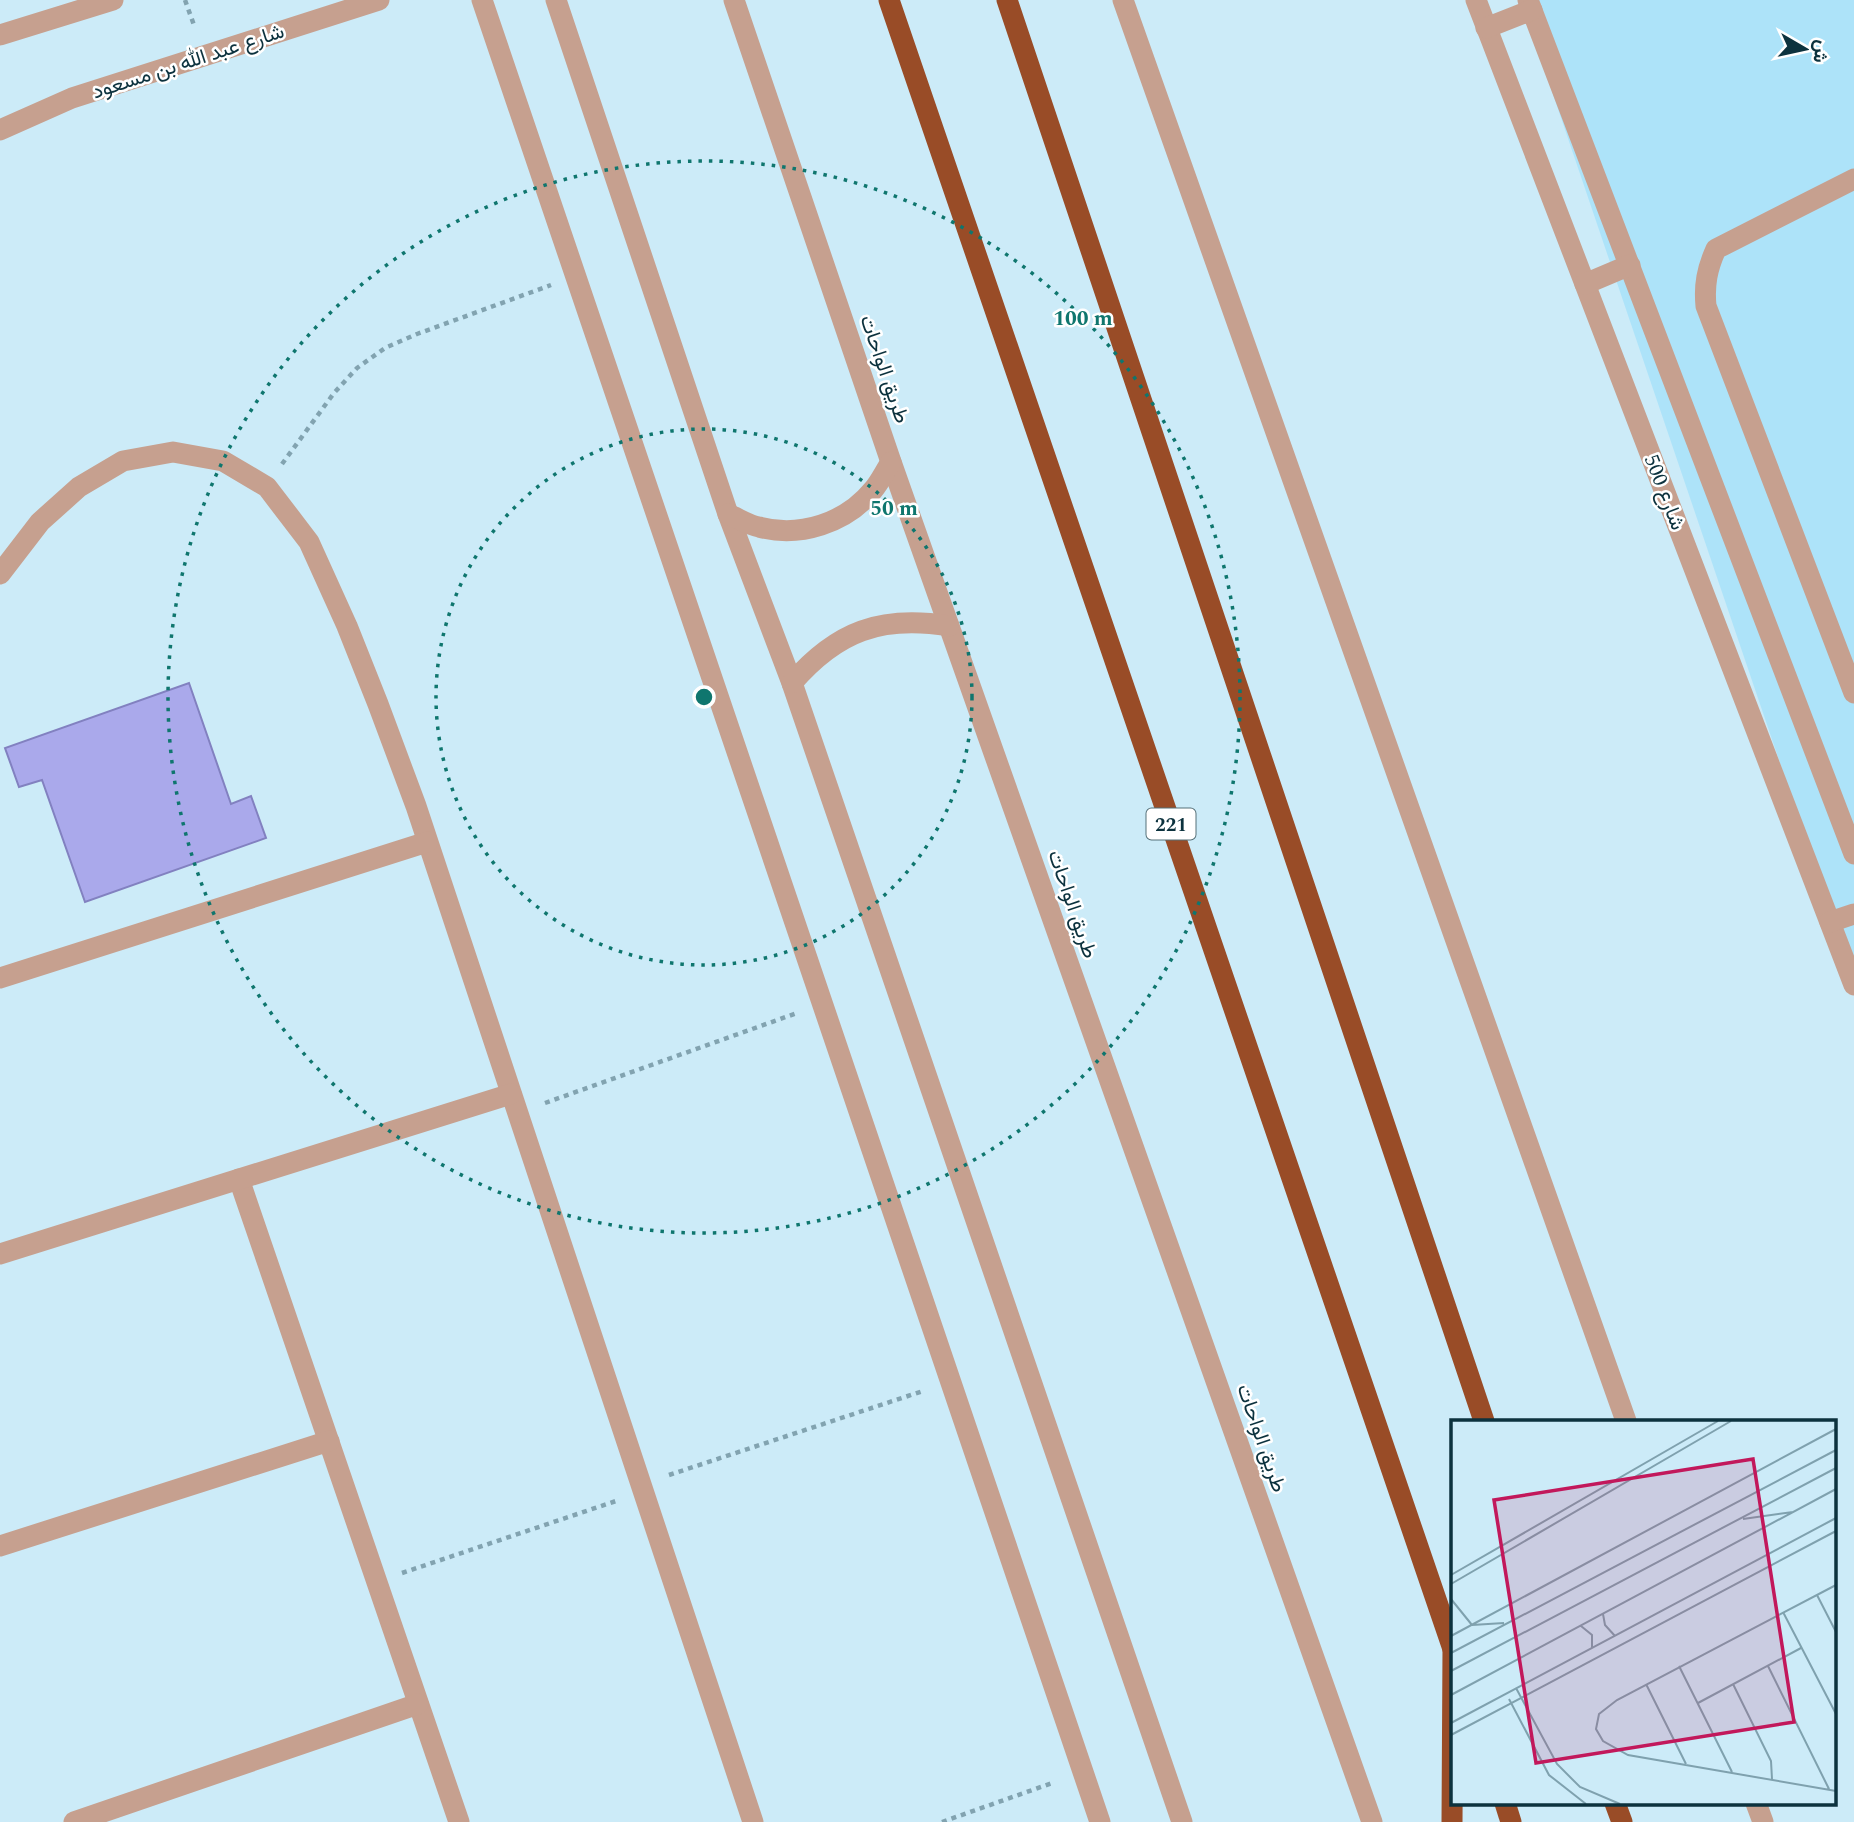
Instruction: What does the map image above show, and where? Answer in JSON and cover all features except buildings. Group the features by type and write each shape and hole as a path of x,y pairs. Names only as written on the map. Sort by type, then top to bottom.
{"highway":[{"name":"221","path":"889,0 1451,1642"},
{"path":"1007,0 1483,1420"},
{"path":"1452,1804 1452,1822"},
{"path":"1505,1804 1511,1822"},
{"path":"1615,1804 1622,1822"}],"street":[{"path":"0,35 113,0"},
{"name":"شارع عبد الله بن مسعود","path":"0,130 72,98 379,0"},
{"path":"482,0 1100,1822"},
{"path":"556,0 728,514 792,683 1182,1822"},
{"name":"طريق الواحات","path":"734,0 891,462 1372,1822"},
{"path":"1123,0 1626,1420"},
{"name":"شارع 500","path":"1476,0 1854,985"},
{"path":"1486,28 1530,5 1854,854"},
{"path":"1852,683 1706,306 1705,293 1707,272 1716,249 1854,179"},
{"path":"1585,284 1630,265"},
{"path":"0,575 40,522 79,487 123,461 173,452 223,461 267,486 309,542 378,704 427,842 754,1822"},
{"path":"728,514 758,527 790,531 822,526 851,512 874,489 891,462"},
{"path":"792,683 828,648 874,627 899,622 949,626"},
{"path":"0,978 427,842"},
{"path":"1830,922 1854,914"},
{"path":"0,1254 239,1179 514,1103"},
{"path":"239,1179 459,1822"},
{"path":"0,1546 329,1441"},
{"path":"74,1822 418,1704"},
{"path":"1756,1804 1763,1822"}],"path":[{"path":"267,486 334,393 358,368 385,348 575,276"},
{"path":"514,1103 822,1004"},
{"path":"376,1582 950,1382"},
{"path":"942,1822 1083,1772"}],"shaded area":[{"path":"1521,0 1854,0 1854,981"}]}
